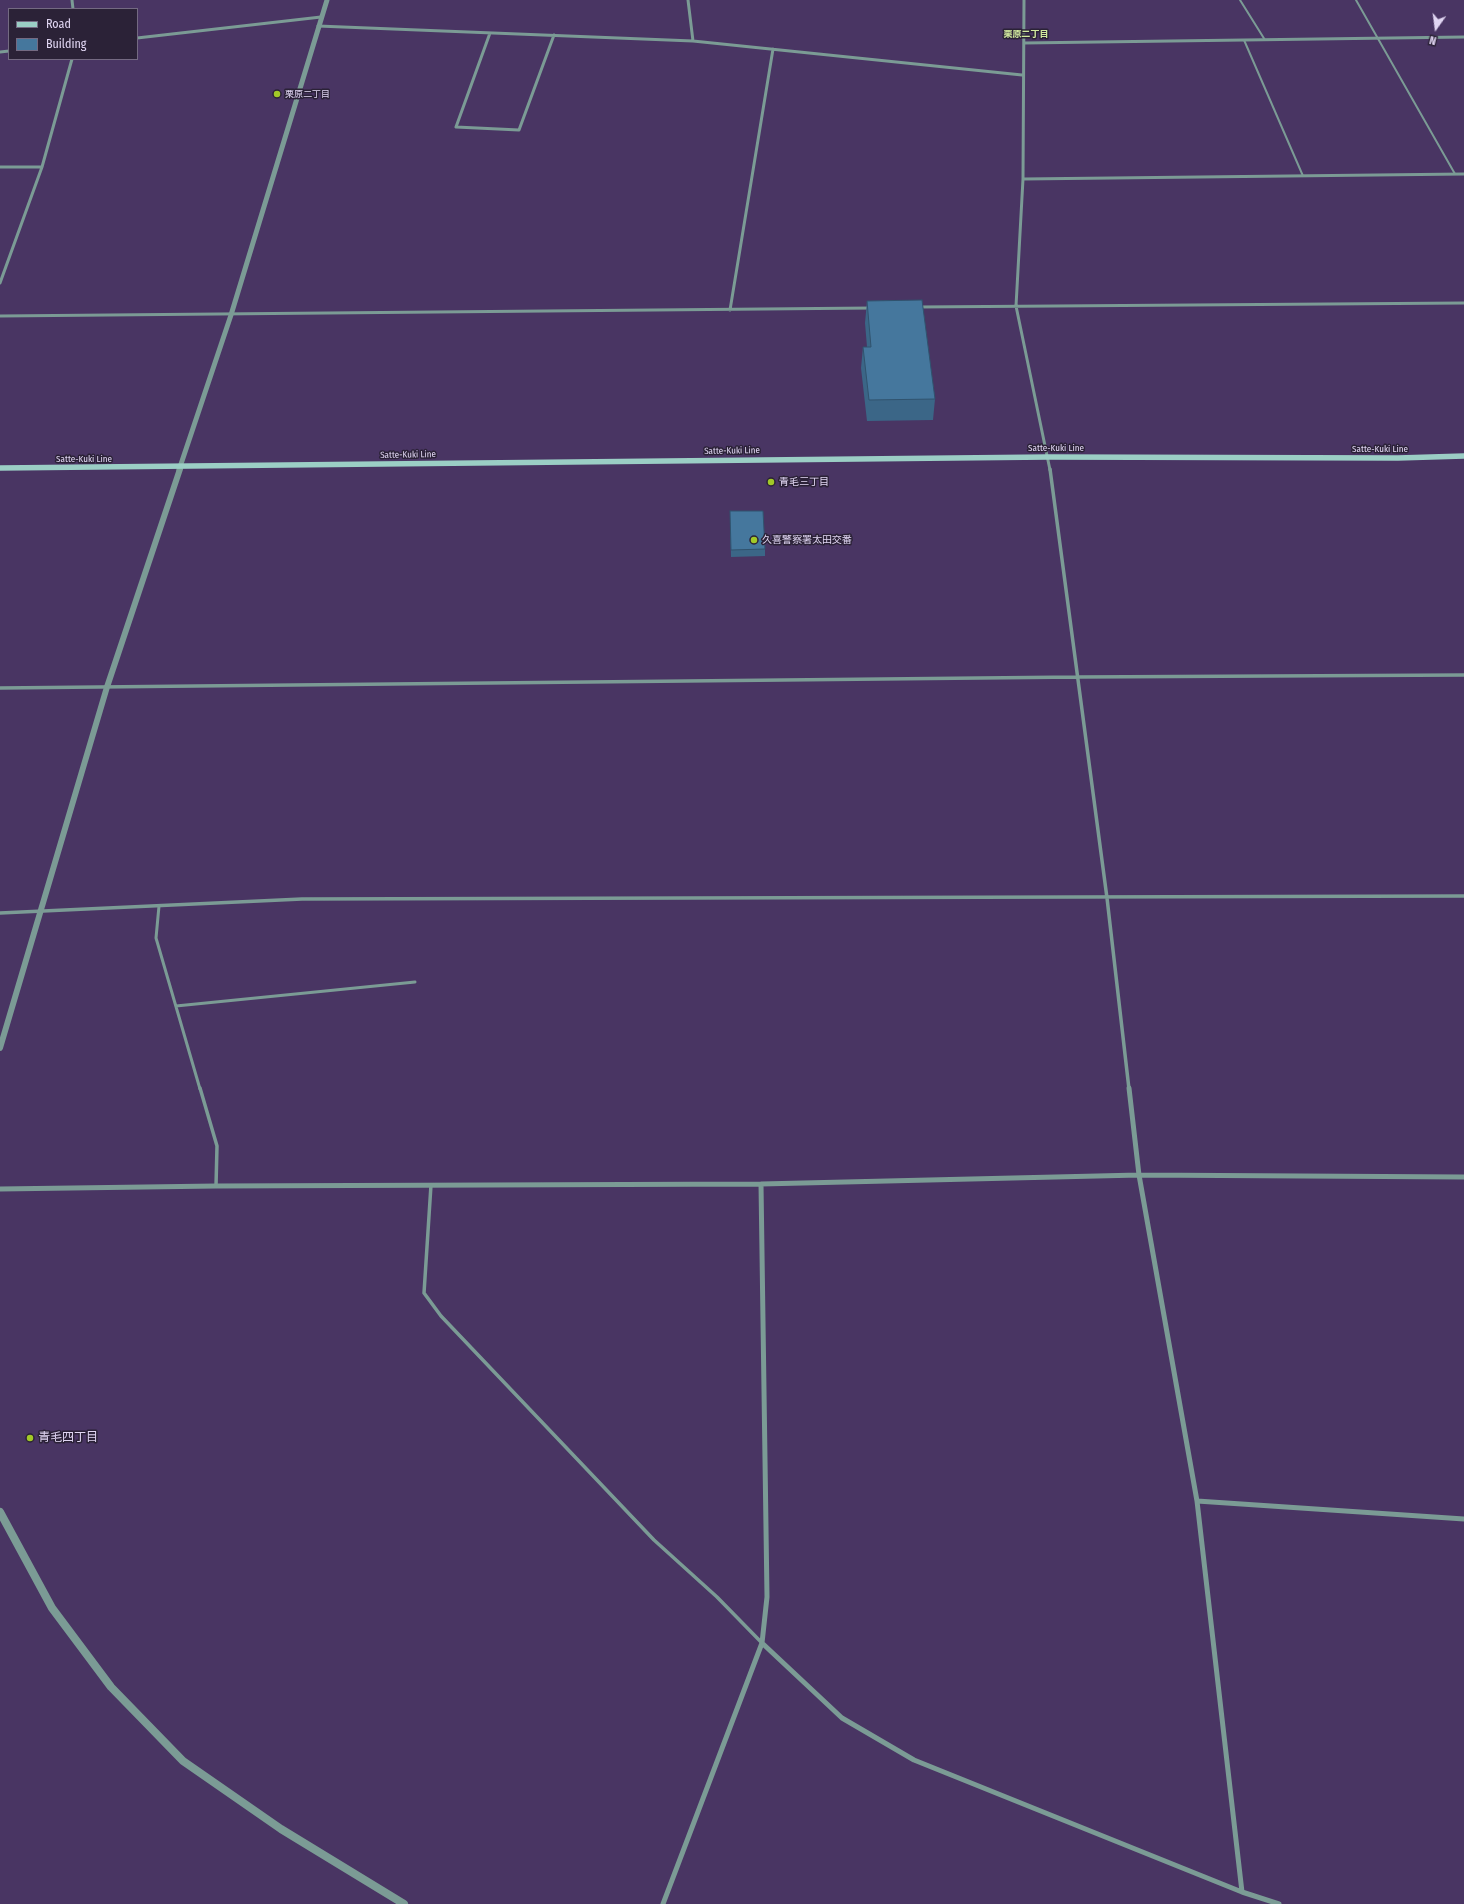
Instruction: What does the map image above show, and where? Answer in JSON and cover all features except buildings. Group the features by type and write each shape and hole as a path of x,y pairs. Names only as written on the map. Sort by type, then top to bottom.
{"main road":[{"name":"Satte-Kuki Line","path":"0,468 1048,456 1398,458 1464,456"}],"street":[{"path":"0,1048 107,687 168,500 181,467 231,315 327,0"},
{"path":"688,0 692,40"},
{"path":"1024,0 1022,75 1023,179 1016,306 1048,456 1107,898 1139,1175 1197,1500 1242,1892"},
{"path":"138,38 321,17"},
{"path":"318,26 692,40 1022,75"},
{"path":"490,33 456,127 519,130 554,35"},
{"path":"1024,43 1464,37"},
{"path":"730,310 773,49"},
{"path":"0,283 42,167 72,60"},
{"path":"0,167 42,167"},
{"path":"1023,179 1464,174"},
{"path":"913,307 1464,303"},
{"path":"0,316 873,308"},
{"path":"0,688 1078,677 1464,675"},
{"path":"0,913 302,899 1464,896"},
{"path":"0,1189 216,1186 761,1184 1139,1175 1464,1177"},
{"path":"662,1904 762,1643 767,1597 761,1184"},
{"path":"1197,1500 1464,1519"},
{"path":"0,1512 52,1608 111,1687 183,1761 281,1829 404,1904"},
{"path":"762,1643 842,1718 914,1760 1242,1892 1279,1904"}],"lane":[{"path":"1240,0 1265,40"},
{"path":"1356,0 1455,174"},
{"path":"1244,40 1303,176"},
{"path":"159,906 156,938 217,1146 216,1186"},
{"path":"176,1006 415,982"},
{"path":"431,1185 424,1293 441,1316 654,1540 717,1597 762,1643"}],"place":[{"name":"栗原二丁目","path":"277,94"},
{"name":"青毛三丁目","path":"771,482"},
{"name":"久喜警察署太田交番","path":"754,540"},
{"name":"青毛四丁目","path":"30,1438"}],"district":[{"name":"栗原二丁目","path":"1026,34"}]}
